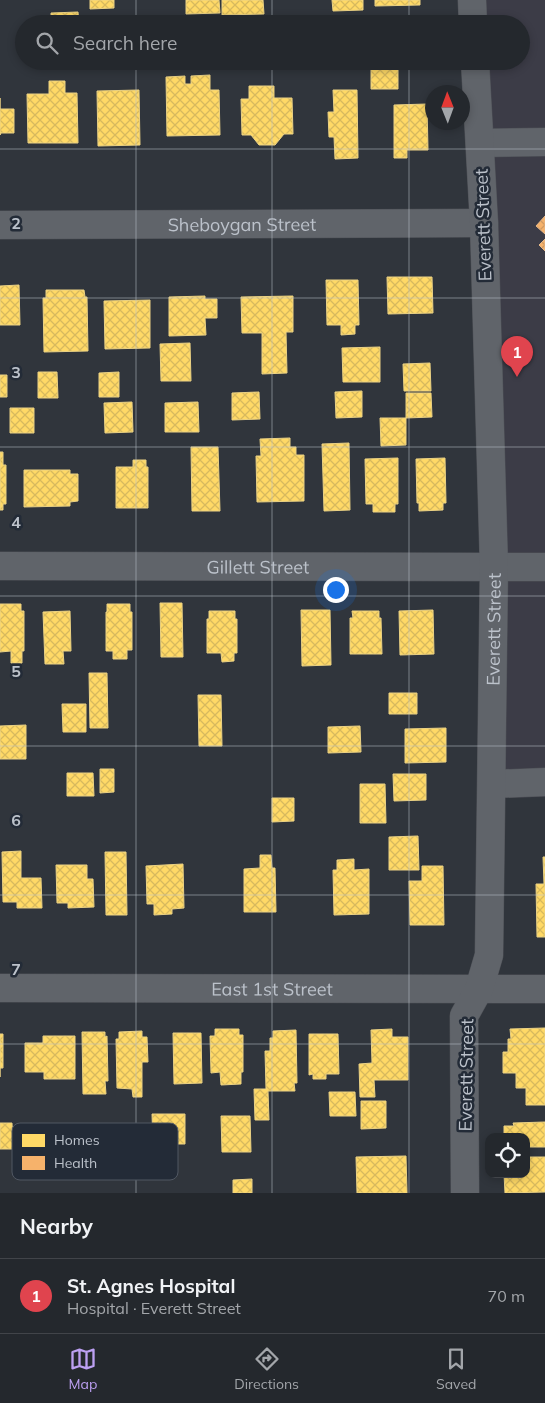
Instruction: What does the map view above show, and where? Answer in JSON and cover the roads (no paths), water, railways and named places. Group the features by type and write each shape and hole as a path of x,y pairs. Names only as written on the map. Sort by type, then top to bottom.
{"street":[{"path":"472,0 473,15"},
{"name":"Everett Street","path":"465,1193 464,1016 479,989 489,955 492,784 494,567 484,223 476,70"},
{"path":"480,143 545,142"},
{"name":"Sheboygan Street","path":"0,225 484,223"},
{"name":"Gillett Street","path":"0,566 545,567"},
{"path":"492,784 545,782"},
{"name":"East 1st Street","path":"0,988 545,989"}],"place":[{"name":"St. Agnes Hospital","path":"517,377"}]}
